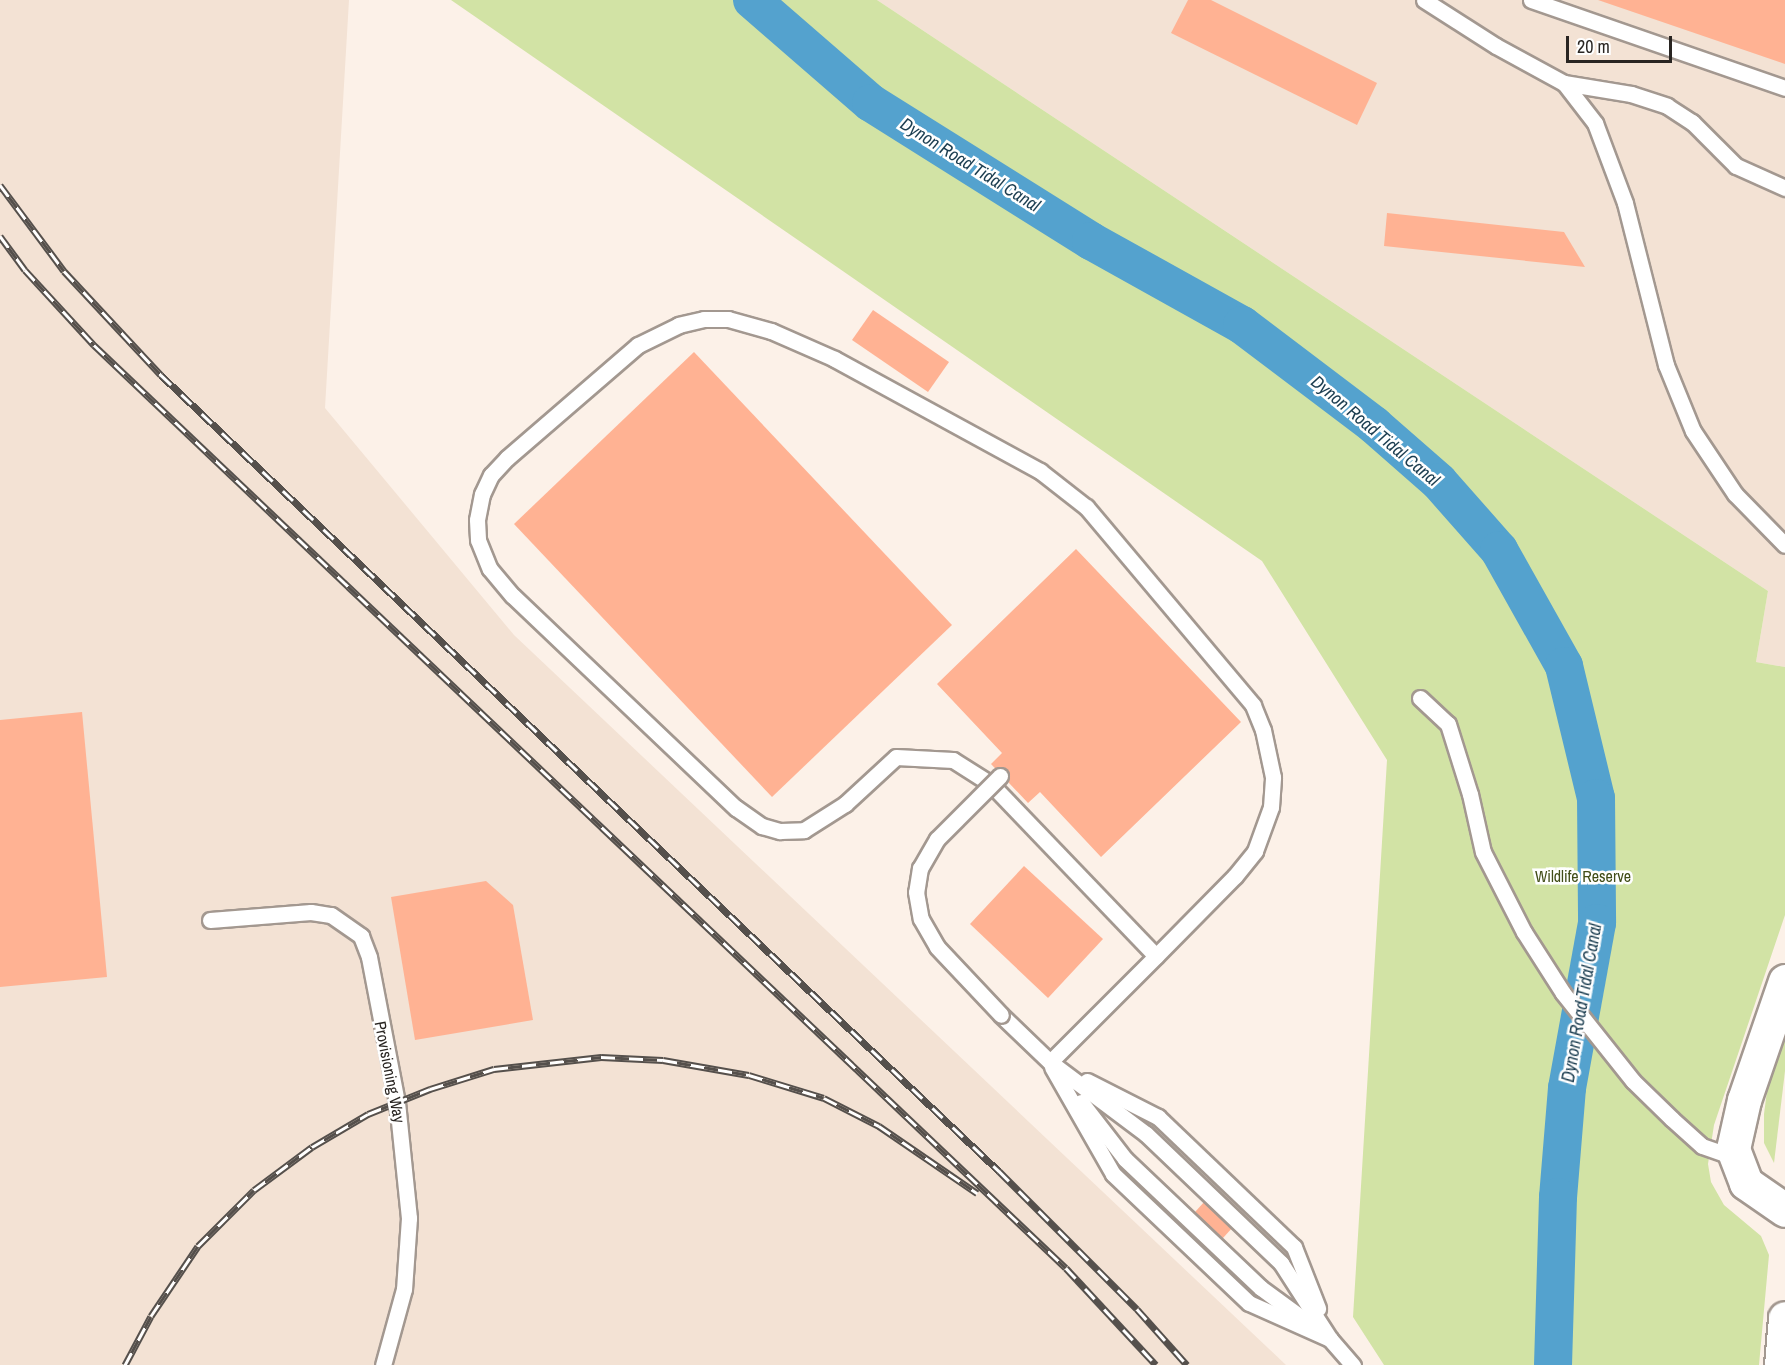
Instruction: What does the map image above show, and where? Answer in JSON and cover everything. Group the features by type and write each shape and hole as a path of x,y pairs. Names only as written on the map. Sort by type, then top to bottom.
{"main road":[{"path":"1785,981 1739,1116 1734,1157 1746,1183 1785,1210"},
{"path":"1781,1365 1785,1318"}],"lane":[{"path":"1424,0 1496,46 1564,83 1631,94 1667,106 1692,122 1736,166 1785,188"},
{"path":"1531,0 1785,88"},
{"path":"1564,83 1599,133 1625,203 1666,365 1693,431 1735,494 1785,545"},
{"path":"1050,1062 1156,956 1255,851 1271,807 1269,754 1253,705 1086,507 1040,471 814,350 771,331 728,319 704,319 657,332 638,345 491,476 482,494 477,520 478,540 490,569 513,596 736,808 762,826 780,831 804,830 845,804 896,757 953,760 991,784 1156,956"},
{"path":"1420,698 1448,724 1470,794 1483,852 1524,932 1563,993 1633,1081 1691,1137 1713,1152 1734,1157"},
{"path":"1000,776 937,839 920,868 916,892 921,919 937,947 1001,1015 1050,1062 1146,1134 1281,1263 1330,1339 1353,1365"},
{"name":"Provisioning Way","path":"210,920 311,912 331,915 361,936 369,957 397,1102 409,1218 404,1289 383,1365"},
{"path":"1050,1062 1125,1159 1261,1288 1330,1339"},
{"path":"1050,1062 1113,1174 1249,1303 1330,1339"},
{"path":"1050,1062 1158,1118 1294,1247 1330,1339"}],"shaded area":[{"path":"0,0 349,0 325,408 514,635 1286,1365 0,1365"},
{"path":"877,0 1785,0 1785,667 1756,662 1768,591"}],"green space":[{"name":"Wildlife Reserve","path":"451,0 877,0 1768,591 1756,662 1785,667 1785,915 1714,1125 1708,1164 1711,1182 1724,1205 1761,1236 1769,1255 1759,1365 1384,1365 1353,1317 1387,760 1262,561"},
{"path":"1785,1020 1785,1071 1774,1163 1764,1143 1764,1114 1770,1068"}],"building":[{"path":"1188,0 1211,0 1377,83 1357,125 1171,33"},
{"path":"1598,0 1785,0 1785,64"},
{"path":"1387,213 1564,232 1585,267 1384,246"},
{"path":"873,310 949,362 928,392 852,340"},
{"path":"694,352 952,625 772,797 514,524"},
{"path":"1076,549 1241,722 1101,857 1040,792 1028,803 991,764 1002,753 937,684"},
{"path":"82,712 107,977 0,987 0,720"},
{"path":"1024,866 1103,939 1048,998 970,924"},
{"path":"486,881 513,905 533,1020 415,1040 391,897"},
{"path":"1215,1190 1243,1216 1213,1249 1185,1223"}],"waterway":[{"name":"Dynon Road Tidal Canal","path":"752,0 871,103 1091,241 1242,325 1374,425 1439,482 1499,550 1564,666 1596,798 1597,923 1567,1088 1558,1197 1553,1365"}],"railway":[{"path":"0,185 64,271 161,375 999,1171 1137,1309 1187,1365"},
{"path":"0,236 25,270 94,345 1066,1268 1156,1365"},
{"path":"125,1365 151,1316 198,1246 254,1190 312,1147 368,1114 430,1089 494,1069 601,1057 663,1060 749,1075 824,1098 879,1126 977,1193"}]}
